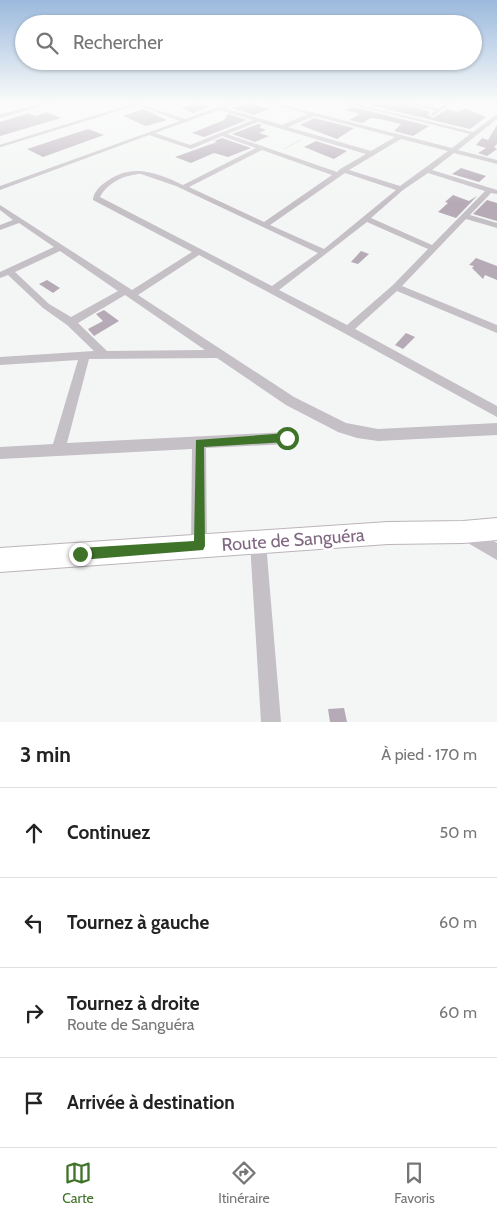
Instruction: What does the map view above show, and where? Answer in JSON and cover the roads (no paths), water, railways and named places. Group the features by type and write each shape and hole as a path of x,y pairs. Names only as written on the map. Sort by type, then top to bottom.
{"street":[{"path":"0,188 138,137"},
{"path":"159,137 188,147 219,137"},
{"path":"228,137 339,172 402,189"},
{"path":"312,137 370,153"},
{"path":"265,226 302,197 339,172 400,137"},
{"path":"404,137 497,162"},
{"path":"272,291 471,137"},
{"path":"184,187 262,148"},
{"path":"427,171 494,191"},
{"path":"324,252 184,187 144,173 137,172 110,183 99,192 96,198 348,330 497,412"},
{"path":"348,330 396,287 465,216 494,191"},
{"path":"0,207 290,401 342,428 378,435 497,429"},
{"path":"465,216 497,226"},
{"path":"366,219 434,249"},
{"path":"0,228 19,220"},
{"path":"59,248 4,273 46,306 71,322 106,356"},
{"path":"71,322 128,293 198,252"},
{"path":"396,287 497,329"},
{"path":"0,361 85,355 221,354"},
{"path":"59,448 85,355"},
{"path":"0,453 59,448 287,438"},
{"path":"199,443 199,546"},
{"name":"Route de Sanguéra","path":"0,560 388,534 463,532 497,528"},
{"path":"463,532 497,552"},
{"path":"258,543 271,722"}],"lane":[{"path":"0,146 29,137"}]}
